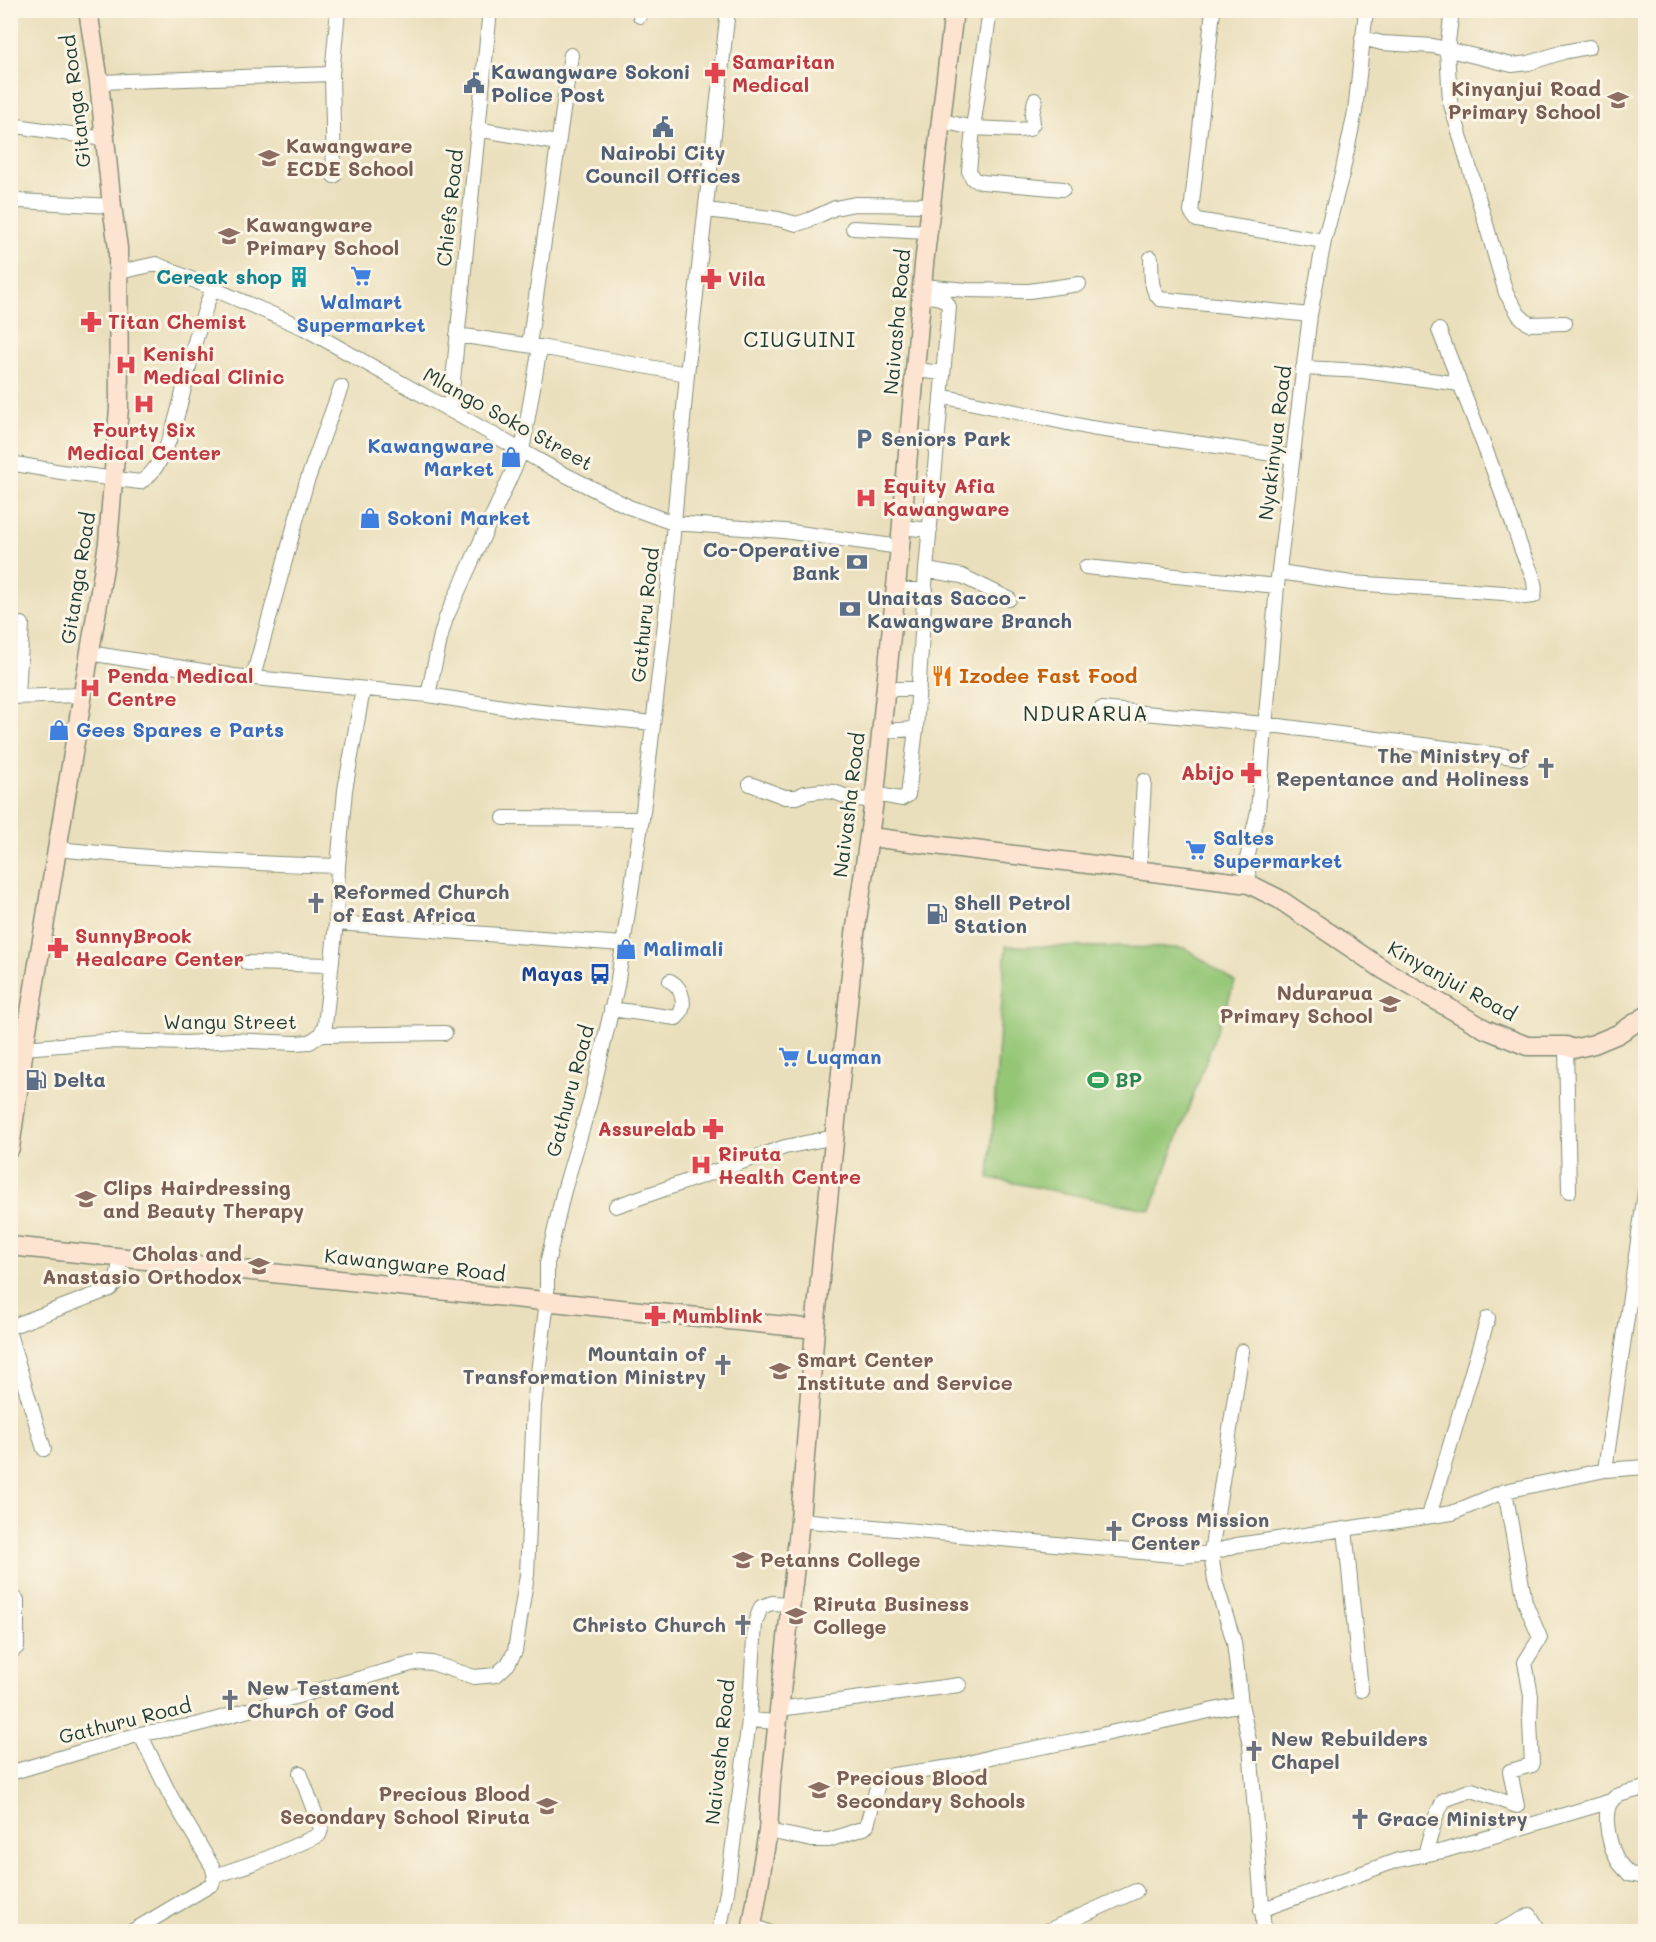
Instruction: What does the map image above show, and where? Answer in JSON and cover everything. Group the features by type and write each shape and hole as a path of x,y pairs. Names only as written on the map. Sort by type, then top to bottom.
{"main road":[{"name":"Gitanga Road","path":"10,1148 24,1048 108,543 119,408 118,248 99,82 88,10"},
{"name":"Naivasha Road","path":"757,1930 800,1520 815,1329 855,934 870,837 886,690 921,291 954,10"},
{"path":"870,837 1249,884"},
{"name":"Kinyanjui Road","path":"1249,884 1279,899 1384,970 1485,1029 1527,1046 1573,1048 1594,1044 1618,1034 1646,1016"},
{"name":"Kawangware Road","path":"10,1246 815,1329"}],"street":[{"path":"334,176 332,74 338,10"},
{"name":"Chiefs Road","path":"450,410 490,10"},
{"name":"Gathuru Road","path":"13,1768 140,1734 196,1725 421,1662 432,1663 474,1677 496,1675 508,1664 515,1651 526,1575 534,1405 547,1301 547,1264 554,1228 590,1102 611,1009 642,819 666,614 687,374 728,10"},
{"path":"990,10 972,128 969,171 973,179 982,182 1063,189"},
{"path":"1213,10 1191,212 1197,220 1324,241"},
{"name":"Nyakinyua Road","path":"1249,884 1247,859 1257,811 1277,586 1310,315 1324,241 1342,174 1354,112 1366,10"},
{"path":"1452,10 1447,50 1448,80 1453,112 1506,293 1519,315 1529,324 1565,323"},
{"path":"1362,38 1382,43 1434,46 1512,65 1589,47"},
{"path":"428,695 446,618 522,451 557,143 571,56"},
{"path":"99,82 332,74"},
{"path":"942,121 972,128 1029,129 1033,123 1035,100"},
{"path":"10,125 104,140"},
{"path":"477,129 557,143"},
{"path":"10,211 14,202 19,201 112,206"},
{"path":"707,210 778,219 796,224 835,208 855,204 931,205"},
{"path":"853,228 928,232"},
{"path":"1151,258 1152,287 1160,299 1310,315"},
{"name":"Mlango Soko Street","path":"119,272 156,264 304,328 522,451 629,507 673,523 784,531 900,547"},
{"path":"921,291 1029,291 1079,284"},
{"path":"10,464 140,482 149,475 161,457 172,431 194,344 212,289"},
{"path":"750,784 785,797 797,797 805,792 821,791 834,792 850,798 901,800 908,795 916,729 926,570 949,307 942,298 921,291"},
{"path":"1280,572 1351,583 1504,592 1525,597 1534,596 1536,586 1509,510 1439,330"},
{"path":"457,335 535,346 687,374"},
{"path":"1303,368 1363,371 1460,384"},
{"path":"915,370 943,373"},
{"path":"253,677 306,484 341,387"},
{"path":"941,396 1091,429 1293,457"},
{"path":"909,439 937,440"},
{"path":"901,527 930,530"},
{"path":"1086,567 1277,586"},
{"path":"926,570 962,576 1009,598"},
{"path":"896,590 926,590"},
{"path":"22,624 14,696 83,695"},
{"path":"89,653 253,677 428,695 522,710 653,723"},
{"name":"Wangu Street","path":"24,1048 108,1041 187,1043 232,1040 295,1043 310,1042 320,1035 325,1025 336,923 338,866 345,790 363,689"},
{"path":"886,690 919,689"},
{"path":"1101,709 1264,724 1521,758"},
{"path":"881,731 916,729"},
{"path":"1139,872 1144,781"},
{"path":"504,818 642,819"},
{"path":"58,849 112,855 338,866"},
{"path":"336,923 623,944"},
{"path":"247,963 331,965"},
{"path":"611,1009 676,1018 681,1012 682,994 677,984 670,981"},
{"path":"320,1035 445,1033"},
{"path":"1566,1046 1569,1191"},
{"path":"616,1206 785,1147 835,1137"},
{"path":"1605,1470 1646,1186"},
{"path":"10,1328 110,1289 116,1282 121,1258"},
{"path":"1429,1516 1488,1318"},
{"path":"10,1337 44,1449"},
{"path":"1242,1351 1211,1553 1215,1581 1234,1642 1241,1704 1250,1744 1264,1932"},
{"path":"800,1520 1183,1556 1211,1553 1237,1545 1452,1513 1505,1491 1605,1470 1646,1467"},
{"path":"1425,1855 1436,1816 1444,1800 1472,1790 1517,1806 1509,1771 1532,1765 1530,1722 1532,1696 1525,1662 1540,1638 1525,1602 1505,1491"},
{"path":"1346,1529 1361,1690"},
{"path":"10,1653 17,1647 17,1600"},
{"name":"Naivasha Road","path":"719,1932 727,1892 749,1720 755,1623 761,1607 772,1603 791,1604"},
{"path":"749,1720 959,1685"},
{"path":"768,1831 812,1839 837,1839 867,1825 878,1782 886,1776 959,1766 994,1756 1241,1704"},
{"path":"130,1932 212,1884 215,1876 212,1866 170,1795 140,1734"},
{"path":"215,1876 268,1858 319,1835 321,1829 300,1773"},
{"path":"1261,1910 1398,1860 1443,1851 1611,1801 1617,1796 1646,1788"},
{"path":"1611,1801 1607,1810 1607,1831 1617,1860 1629,1874 1646,1877"},
{"path":"1045,1932 1136,1891"},
{"path":"1497,1932 1530,1915 1540,1932"}],"green space":[{"name":"BP","path":"1006,946 1185,948 1235,982 1151,1210 989,1178"}],"place":[{"name":"Samaritan Medical","path":"715,73"},
{"name":"Kawangware Sokoni Police Post","path":"474,83"},
{"name":"Kinyanjui Road Primary School","path":"1618,100"},
{"name":"Nairobi City Council Offices","path":"663,127"},
{"name":"Kawangware ECDE School","path":"269,158"},
{"name":"Kawangware Primary School","path":"229,236"},
{"name":"Walmart Supermarket","path":"361,276"},
{"name":"Cereak shop","path":"299,277"},
{"name":"Vila","path":"711,279"},
{"name":"Titan Chemist","path":"91,322"},
{"name":"Kenishi Medical Clinic","path":"126,365"},
{"name":"Fourty Six Medical Center","path":"144,404"},
{"name":"Seniors Park","path":"864,439"},
{"name":"Kawangware Market","path":"511,457"},
{"name":"Equity Afia Kawangware","path":"866,498"},
{"name":"Sokoni Market","path":"370,518"},
{"name":"Co-Operative Bank","path":"857,562"},
{"name":"Unaitas Sacco - Kawangware Branch","path":"850,609"},
{"name":"Izodee Fast Food","path":"942,676"},
{"name":"Penda Medical Centre","path":"90,688"},
{"name":"Gees Spares e Parts","path":"59,730"},
{"name":"The Ministry of Repentance and Holiness","path":"1546,768"},
{"name":"Abijo","path":"1251,773"},
{"name":"Saltes Supermarket","path":"1196,850"},
{"name":"Reformed Church of East Africa","path":"316,903"},
{"name":"Shell Petrol Station","path":"937,914"},
{"name":"SunnyBrook Healcare Center","path":"58,948"},
{"name":"Malimali","path":"626,949"},
{"name":"Mayas","path":"600,974"},
{"name":"Ndurarua Primary School","path":"1390,1004"},
{"name":"Luqman","path":"789,1057"},
{"name":"Delta","path":"36,1080"},
{"name":"BP","path":"1098,1080"},
{"name":"Assurelab","path":"713,1129"},
{"name":"Riruta Health Centre","path":"701,1165"},
{"name":"Clips Hairdressing and Beauty Therapy","path":"86,1199"},
{"name":"Cholas and Anastasio Orthodox","path":"259,1266"},
{"name":"Mumblink","path":"655,1316"},
{"name":"Mountain of Transformation Ministry","path":"723,1365"},
{"name":"Smart Center Institute and Service","path":"780,1371"},
{"name":"Cross Mission Center","path":"1114,1531"},
{"name":"Petanns College","path":"743,1560"},
{"name":"Riruta Business College","path":"796,1616"},
{"name":"Christo Church","path":"743,1625"},
{"name":"New Testament Church of God","path":"230,1700"},
{"name":"New Rebuilders Chapel","path":"1254,1751"},
{"name":"Precious Blood Secondary Schools","path":"819,1790"},
{"name":"Precious Blood Secondary School Riruta","path":"547,1806"},
{"name":"Grace Ministry","path":"1360,1819"}],"district":[{"name":"CIUGUINI","path":"800,340"},
{"name":"NDURARUA","path":"1086,714"}]}
